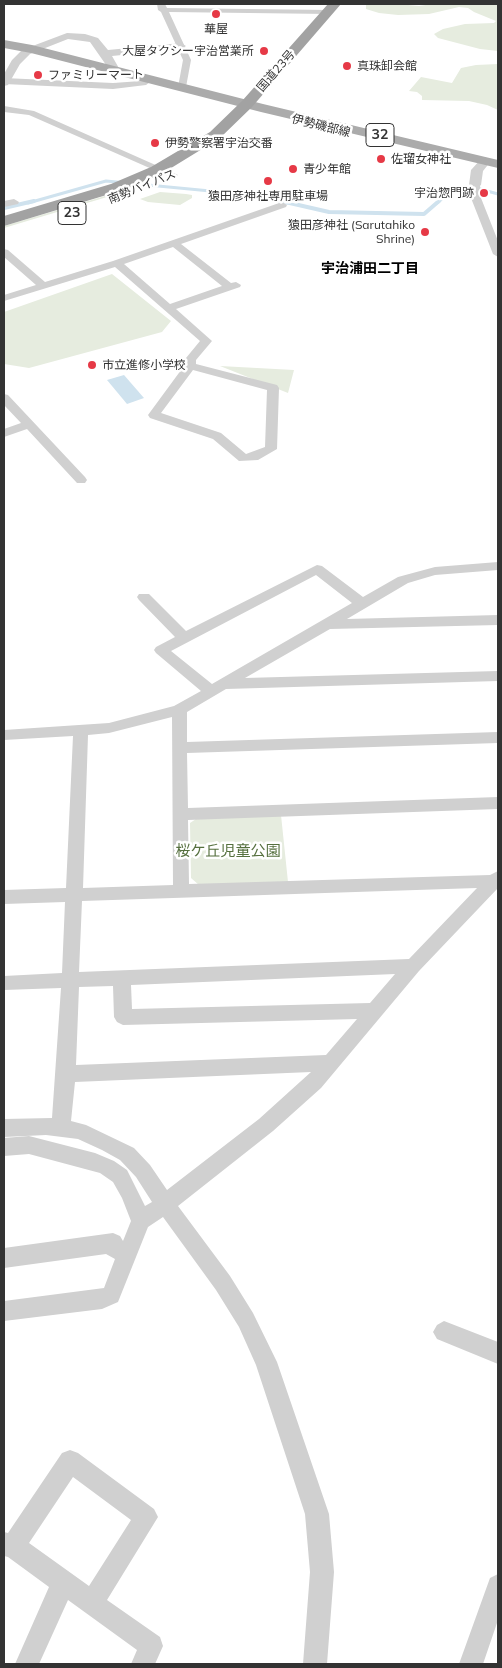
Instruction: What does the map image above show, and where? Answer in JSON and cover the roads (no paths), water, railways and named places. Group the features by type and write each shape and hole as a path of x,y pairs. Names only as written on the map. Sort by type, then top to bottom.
{"highway":[{"name":"国道23号","path":"254,106 294,69 303,54 305,37 332,8"},
{"name":"南勢バイパス","path":"4,223 138,185 163,176 217,149 254,106"},
{"name":"南勢バイパス","path":"4,223 117,187 138,185"}],"main road":[{"name":"伊勢磯部線","path":"4,39 32,49"},
{"name":"伊勢磯部線","path":"4,44 32,49 182,87 254,106 283,117 488,164 498,170"}],"street":[{"path":"182,87 188,64 162,7 332,8"},
{"path":"4,82 20,57 32,49 61,38 79,36 94,40 116,70"},
{"path":"105,53 181,46"},
{"path":"4,82 113,86 143,83 150,79"},
{"path":"4,109 31,113 163,176"},
{"path":"488,164 475,185 474,191 498,254"},
{"path":"4,298 117,263 282,205"},
{"path":"169,308 232,286 174,243"},
{"path":"4,252 44,286"},
{"path":"117,263 206,341 190,360 190,366 154,416 217,436 243,458 254,457 271,448 273,388 190,366"},
{"path":"4,398 81,480"},
{"path":"4,433 29,424"},
{"path":"4,735 109,728 179,710 403,580 435,571 498,566"},
{"path":"211,691 161,650 317,569 361,603"},
{"path":"144,597 184,637"},
{"path":"325,625 498,620"},
{"path":"225,684 498,676"},
{"path":"179,710 181,891"},
{"path":"61,1128 66,1074 72,895 82,730"},
{"path":"180,748 498,737"},
{"path":"180,814 498,803"},
{"path":"4,897 496,879"},
{"path":"4,1311 102,1299 111,1295 141,1220 165,1204 266,1124 314,1082 413,966 496,879"},
{"path":"4,983 413,966"},
{"path":"122,979 123,1017 374,1011"},
{"path":"66,1074 331,1063"},
{"path":"4,1128 61,1128 79,1131 127,1154 143,1171 223,1283 246,1320 266,1362 317,1514 322,1572 319,1626 314,1664"},
{"path":"4,1147 29,1145 96,1162 108,1168 120,1176 130,1193 141,1220"},
{"path":"4,1258 113,1243 113,1247 127,1255"},
{"path":"444,1332 498,1354"},
{"path":"91,1604 146,1517 70,1461 8,1545 91,1604 151,1646 143,1664"},
{"path":"27,1664 63,1584"},
{"path":"471,1664 498,1586"}],"water":[{"path":"124,375 144,398 127,404 107,380"}],"waterway":[{"path":"28,203 106,181 252,195 287,203"},
{"path":"437,203 455,188 480,189 498,194"},
{"path":"4,208 34,201"},
{"path":"281,201 329,212 424,214 439,201"}],"place":[{"name":"華屋","path":"216,14"},
{"name":"大屋タクシー宇治営業所","path":"264,51"},
{"name":"真珠卸会館","path":"347,66"},
{"name":"ファミリーマート","path":"38,75"},
{"name":"伊勢警察署宇治交番","path":"155,143"},
{"name":"佐瑠女神社","path":"381,159"},
{"name":"青少年館","path":"293,169"},
{"name":"猿田彦神社専用駐車場","path":"268,181"},
{"name":"宇治惣門跡","path":"484,193"},
{"name":"猿田彦神社 (Sarutahiko Shrine)","path":"425,232"},
{"name":"市立進修小学校","path":"92,365"}],"district":[{"name":"宇治浦田二丁目","path":"370,269"}],"park label":[{"name":"桜ケ丘児童公園","path":"228,851"}]}
